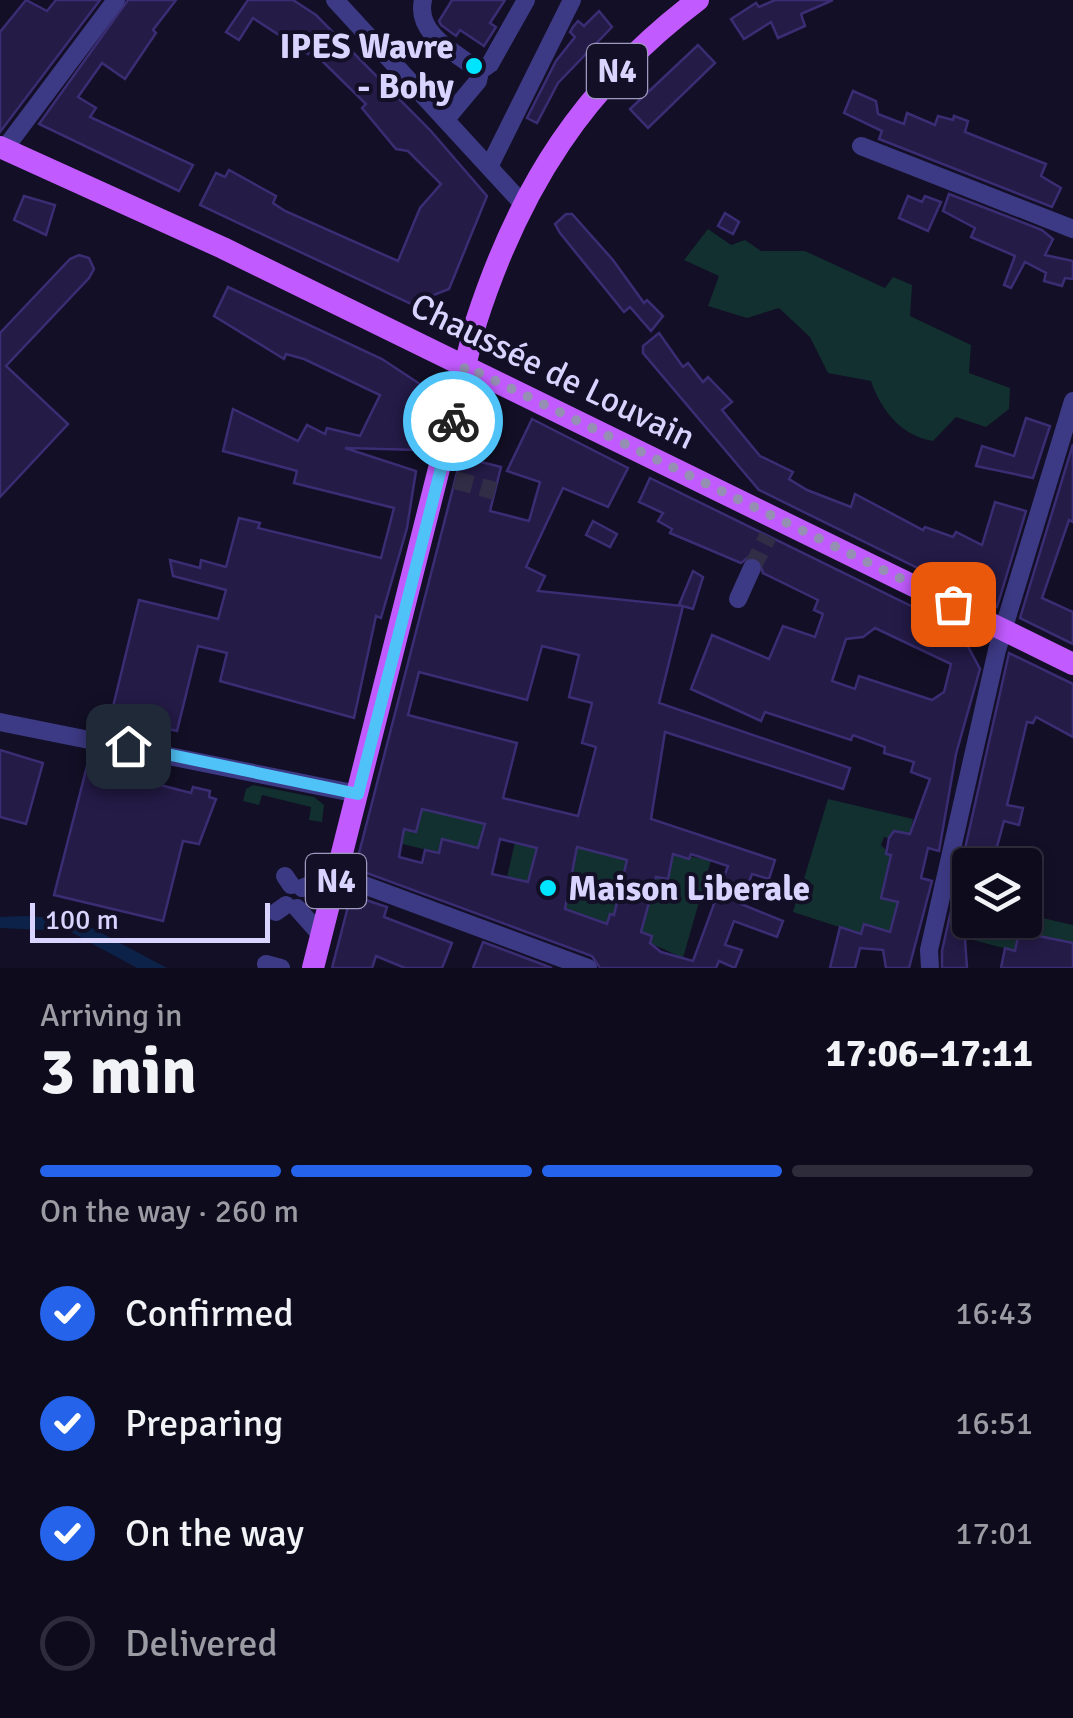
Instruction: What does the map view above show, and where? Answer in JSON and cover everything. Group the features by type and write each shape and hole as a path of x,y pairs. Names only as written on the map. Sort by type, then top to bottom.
{"main road":[{"name":"N4","path":"313,968 465,366 496,261 522,202 549,156 601,87 652,35 698,0"},
{"name":"Chaussée de Louvain","path":"2,148 223,248 465,366 772,527 1073,664"}],"street":[{"path":"2,148 116,0"},
{"path":"337,0 522,202"},
{"path":"447,118 478,81 480,71 490,64 526,0"},
{"path":"490,165 572,0"},
{"path":"420,1 428,31 480,71"},
{"path":"860,146 1073,229"},
{"path":"930,968 946,875 1004,630 1073,402"},
{"path":"738,598 752,568"},
{"path":"0,722 358,794"},
{"path":"293,883 337,875 588,968"},
{"path":"286,908 321,935"}],"green space":[{"path":"708,229 731,245 745,240 761,251 805,251 885,288 893,277 912,285 910,316 971,345 969,373 1010,388 1009,409 986,427 956,417 933,441 911,434 880,402 871,381 828,373 810,337 779,308 747,318 708,306 719,276 684,260"},
{"path":"253,785 314,797 324,805 322,822 309,820 311,807 262,795 259,805 243,801 246,789"},
{"path":"828,799 913,819 910,834 894,831 892,839 884,837 881,845 891,855 882,898 898,902 890,932 861,934 793,912 799,891 812,894 814,885 803,882"},
{"path":"415,807 497,826 478,848 442,839 439,853 399,843 404,829 416,832"},
{"path":"515,842 537,848 528,882 507,877"},
{"path":"577,847 627,860 614,915 607,924 563,917"},
{"path":"674,854 711,860 683,958 650,943 652,936 641,932 656,877 668,879"},
{"path":"1042,918 1073,925 1073,943 1042,937"},
{"path":"974,938 1018,938 1015,951"}],"water":[{"path":"0,917 75,919 167,968 137,968 69,931 0,928"}],"building":[{"path":"26,0 47,11 56,0 100,0 0,132 0,32"},
{"path":"128,0 176,0 153,30 156,33 125,79 102,63 78,97 96,108 90,117 193,165 179,191 39,124"},
{"path":"248,0 293,0 316,15 430,130 487,196 449,289 411,304 200,205 216,173 225,177 229,170 276,196 273,203 285,211 398,261 420,208 441,184 408,151 396,149 362,108 366,104 311,50 308,54 253,18 239,40 226,32"},
{"path":"452,0 505,0 490,23 496,27 484,46 460,30 456,36 441,25 439,21"},
{"path":"775,0 833,0 801,14 805,26 778,38 771,22 744,39 731,19 756,3 759,7"},
{"path":"599,11 612,27 558,83 537,123 527,118 556,61 575,37 570,32 573,27 578,21 584,26"},
{"path":"698,45 715,63 648,128 630,109"},
{"path":"853,91 876,101 878,114 904,124 907,113 935,125 938,116 953,120 954,116 968,121 965,132 1046,164 1041,176 1061,188 1052,207 879,139 882,131 844,113"},
{"path":"949,194 1042,230 1053,239 1045,255 1073,261 1073,279 1065,278 1062,286 1044,281 1046,273 1025,262 1011,288 1004,285 1015,256 971,237 975,228 943,211"},
{"path":"24,196 55,205 46,235 14,220"},
{"path":"908,196 922,202 925,196 941,202 928,231 899,218"},
{"path":"725,213 739,222 733,234 718,226"},
{"path":"566,214 572,214 613,260 644,303 647,300 663,316 651,331 630,307 624,312 560,233 555,224"},
{"path":"79,255 89,258 94,269 89,278 6,366 68,424 0,497 0,333 70,259"},
{"path":"228,287 382,359 432,392 419,450 345,448 416,471 407,528 381,618 376,616 354,718 220,681 227,653 198,646 177,731 111,715 139,600 218,619 226,590 173,576 170,560 200,568 201,560 226,567 239,518 260,523 258,528 381,558 394,508 294,483 297,471 223,451 233,409 298,441 307,425 325,434 327,428 360,436 380,395 304,359 286,354 284,359 214,316"},
{"path":"659,333 683,367 688,363 703,382 708,377 732,402 722,410 760,456 793,472 789,479 807,490 851,507 855,494 923,530 925,527 953,537 956,532 982,545 995,502 1026,511 997,607 759,490 643,353 643,346"},
{"path":"1026,418 1050,426 1033,478 976,466 982,446 1014,456"},
{"path":"532,419 628,468 608,507 563,488 526,567 545,576 538,591 683,606 659,703 850,768 843,789 665,732 651,819 775,860 769,879 752,874 741,904 783,921 777,937 734,921 725,945 742,950 735,968 719,961 716,968 600,968 592,956 364,872 357,861 461,457 501,467 490,511 529,521 540,482 507,471","holes":["542,646 579,655 569,697 592,703 582,743 596,747 578,816 503,798 517,743 408,715 419,672 527,700","422,809 485,824 478,848 442,839 439,853 425,850 422,863 399,857 404,829 416,832","500,839 537,848 528,882 492,874","577,847 627,860 614,915 610,914 607,924 565,909","673,854 689,859 691,854 728,866 693,961 661,952 650,943 652,936 641,932 656,877 668,879"]},
{"path":"1073,444 1073,522 1069,520 1042,598 1073,612 1073,644 1020,618"},
{"path":"650,478 966,633 963,637 980,669 956,754 939,851 928,848 921,878 932,881 909,968 886,968 883,950 860,948 855,968 830,968 840,927 861,934 864,924 890,932 898,902 881,898 891,855 886,854 889,838 894,831 910,834 930,779 911,772 914,762 884,753 885,747 765,712 761,721 691,689 712,635 769,659 783,626 815,637 823,614 814,610 818,600 763,573 758,557 750,556 741,563 670,533 672,529 658,521 663,513 639,502","holes":["875,628 951,664 944,692 932,700 859,676 855,689 832,681 846,639 863,637"]},
{"path":"593,521 617,534 610,547 586,535"},
{"path":"693,571 703,577 693,609 679,605"},
{"path":"1009,653 1073,684 1073,737 1036,717 1033,723 1027,722 1007,805 1023,808 1019,825 1004,821 997,848 965,848"},
{"path":"0,750 43,763 26,824 0,817"},
{"path":"87,766 191,793 193,787 210,791 209,797 216,799 199,844 183,841 163,921 54,895"},
{"path":"351,895 387,907 384,917 452,943 442,968 405,968 376,956 372,968 332,968"},
{"path":"952,907 952,938 969,938 965,939 967,968 942,968"},
{"path":"1042,937 1073,943 1073,968 1001,968 1005,948 1015,951 1018,938"},
{"path":"483,942 552,968 473,968"}],"tunnel":[{"path":"455,480 495,491"},
{"path":"752,568 768,536"}],"way so far":[{"path":"453,421 465,366 953,604"}],"place":[{"name":"IPES Wavre - Bohy","path":"474,66"},
{"name":"Maison Liberale","path":"548,888"}],"route":[{"path":"128,746 358,794 453,421"}]}
